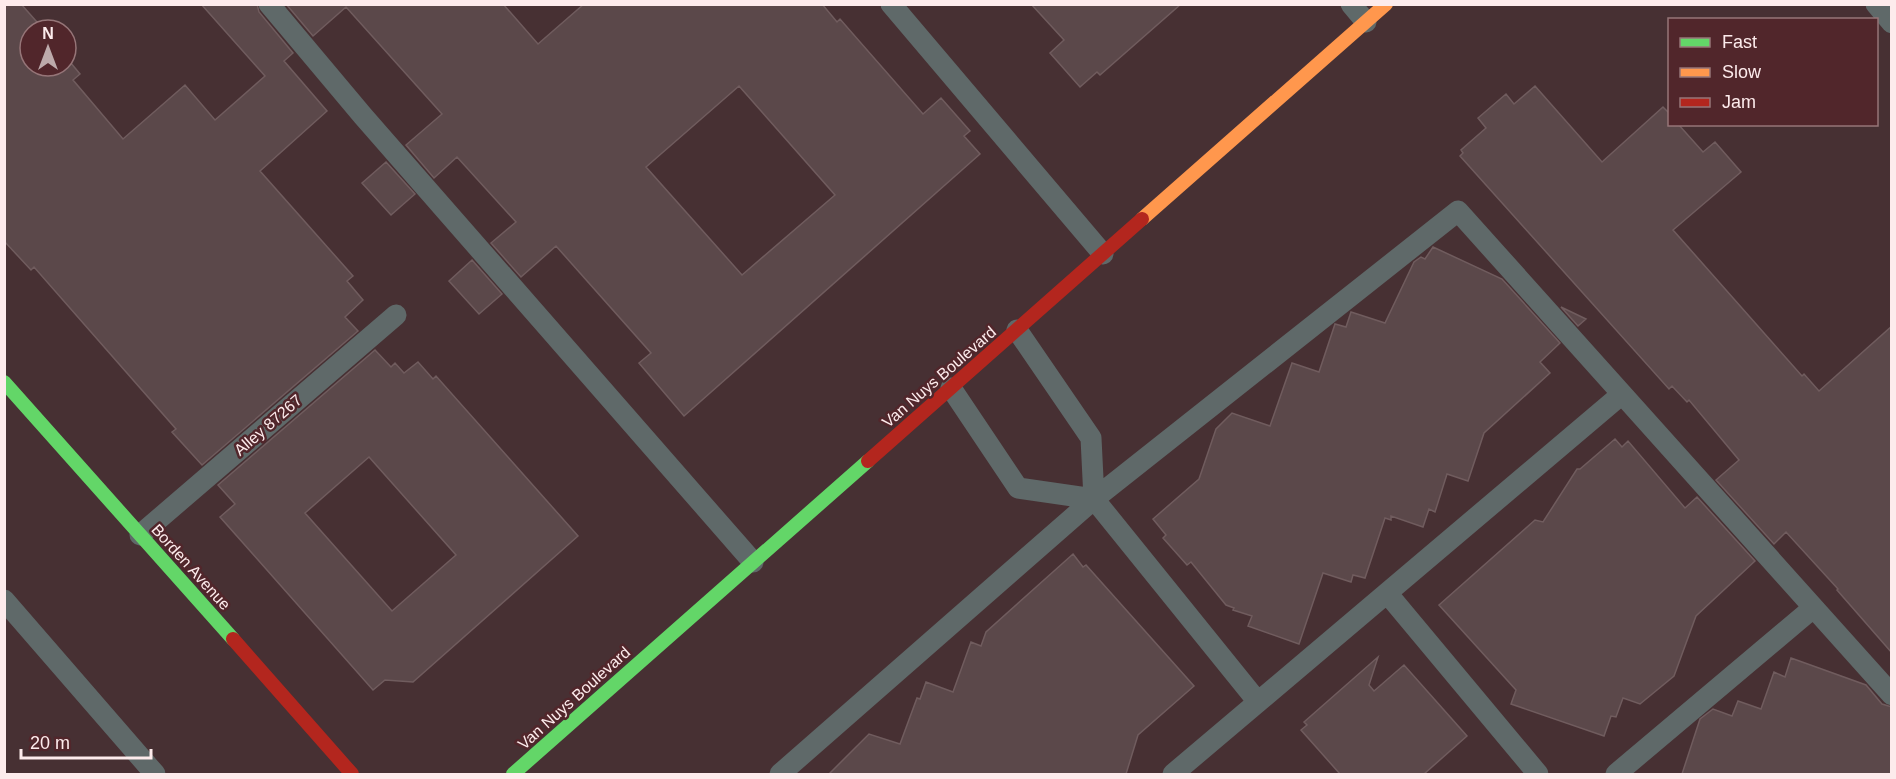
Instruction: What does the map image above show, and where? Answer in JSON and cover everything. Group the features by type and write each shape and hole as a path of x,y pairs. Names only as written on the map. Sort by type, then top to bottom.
{"main road":[{"name":"Van Nuys Boulevard","path":"513,774 1386,4"},
{"name":"Borden Avenue","path":"4,382 352,774"}],"lane":[{"path":"268,4 753,562"},
{"path":"891,4 1103,254"},
{"path":"1351,4 1366,22"},
{"path":"1876,4 1892,22"},
{"path":"780,774 1094,498 1458,211 1892,695"},
{"name":"Alley 87267","path":"140,535 396,315"},
{"path":"1017,330 1091,438 1094,498 1258,702"},
{"path":"951,388 1018,488 1094,498"},
{"path":"1173,774 1622,394"},
{"path":"1387,593 1538,774"},
{"path":"4,600 155,774"},
{"path":"1616,774 1813,608"}],"building":[{"path":"4,4 21,4 33,18 18,18 18,78 75,78 73,80 123,139 185,85 215,120 265,76 201,4 257,4 259,12 293,53 284,61 327,111 260,171 353,276 347,281 363,300 345,317 358,331 202,465 172,432 176,429 34,267 31,270 4,241"},
{"path":"286,4 503,4 538,44 584,4 822,4 837,22 840,19 923,114 941,98 970,131 964,136 980,154 684,416 639,363 651,353 556,246 521,277 491,243 516,222 457,157 434,178 406,145 442,114 346,7 313,36","holes":["739,86 835,195 742,275 646,167"]},
{"path":"1031,4 1181,4 1100,75 1097,72 1080,87 1050,53 1064,40"},
{"path":"1535,86 1602,162 1663,107 1668,112 1668,126 1680,126 1703,152 1715,142 1741,172 1673,230 1802,376 1804,374 1819,391 1892,326 1892,653 1786,532 1774,544 1716,480 1739,460 1689,400 1687,402 1672,386 1669,389 1460,156 1463,153 1461,150 1486,128 1478,118 1506,94 1514,104"},
{"path":"386,162 415,194 391,215 362,183"},
{"path":"1433,247 1502,279 1560,343 1540,362 1550,373 1484,433 1468,481 1447,474 1435,512 1429,509 1423,527 1391,516 1391,520 1385,518 1365,578 1353,575 1351,582 1323,573 1299,644 1248,626 1252,616 1233,610 1234,608 1226,605 1191,562 1187,565 1163,538 1166,535 1153,519 1199,479 1216,429 1232,413 1270,426 1292,363 1319,372 1335,324 1346,327 1351,312 1385,323 1414,262 1421,257 1425,259"},
{"path":"472,260 502,294 479,314 449,281"},
{"path":"1561,307 1586,319 1578,326"},
{"path":"375,350 391,367 395,363 404,373 418,362 433,379 436,376 578,536 413,682 385,680 373,690 220,517 235,504 218,485","holes":["369,457 456,555 392,611 305,513"]},
{"path":"1615,439 1622,447 1628,441 1685,508 1697,497 1755,561 1696,616 1674,676 1640,704 1623,698 1616,717 1611,716 1604,736 1511,704 1516,690 1439,605 1535,520 1543,522 1577,469 1580,469"},
{"path":"1073,554 1083,567 1086,565 1194,686 1138,735 1126,774 829,774 869,734 900,744 917,698 920,699 926,682 953,692 971,642 981,646 986,632"},
{"path":"1378,657 1369,685 1374,691 1404,665 1467,736 1424,774 1340,774 1301,730 1307,725 1304,722"},
{"path":"1791,658 1866,685 1882,704 1892,707 1892,774 1682,774 1700,719 1713,709 1732,716 1738,701 1761,709 1774,672 1785,677"}],"traffic: fast":[{"path":"4,382 233,639"},
{"path":"513,774 868,461"}],"traffic: slow":[{"path":"1142,219 1386,4"}],"traffic: jam":[{"path":"868,461 1142,219"},
{"path":"233,639 352,774"}]}
